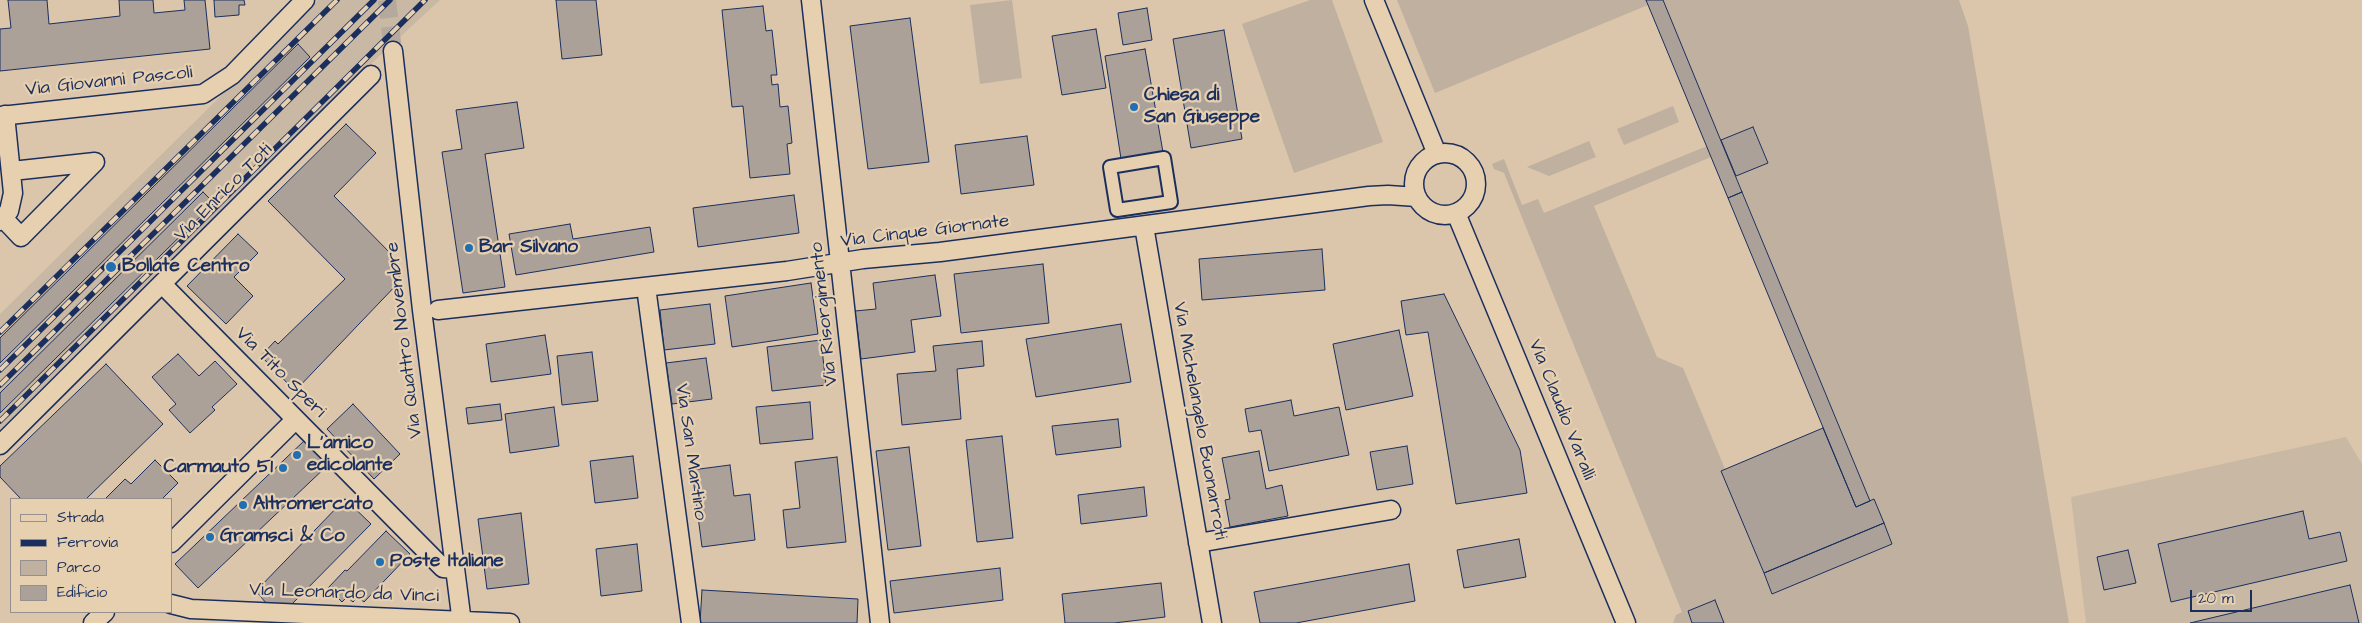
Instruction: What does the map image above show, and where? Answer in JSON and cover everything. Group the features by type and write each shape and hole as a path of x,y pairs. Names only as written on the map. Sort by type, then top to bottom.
{"street":[{"name":"Via Giovanni Pascoli","path":"3,115 203,94 232,75 305,0"},
{"name":"Via Risorgimento","path":"811,0 880,623"},
{"path":"1374,0 1437,154"},
{"name":"Via Quattro Novembre","path":"393,51 423,320 462,622"},
{"name":"Via Enrico Toti","path":"0,445 371,75"},
{"path":"3,115 12,171 12,203 2,220 21,237 96,162 12,171"},
{"path":"1448,153 1463,159 1471,166 1476,178 1475,193 1471,202 1456,213 1441,215 1434,213 1421,204 1417,197 1414,187 1415,176 1420,166 1437,154 1448,153"},
{"path":"1164,158 1171,202 1116,210 1110,167 1164,158"},
{"name":"Via Cinque Giornate","path":"438,310 646,287 1377,196 1417,197"},
{"name":"Via Claudio Varalli","path":"1456,213 1626,623"},
{"name":"Via Michelangelo Buonarroti","path":"1144,226 1212,623"},
{"name":"Via Tito Speri","path":"162,284 443,568 455,569"},
{"name":"Via San Martino","path":"646,287 691,623"},
{"path":"172,542 295,420"},
{"path":"1198,544 1390,510"},
{"name":"Via Leonardo da Vinci","path":"174,605 191,609 300,619 510,623"},
{"path":"93,623 104,613"}],"shaded area":[{"path":"318,0 440,0 371,64 369,73 0,438 0,314"},
{"path":"2346,437 2362,464 2362,623 2086,623 2071,497"}],"green space":[{"path":"1012,0 1022,78 980,84 970,5"},
{"path":"1310,0 1332,0 1383,142 1294,173 1242,24"},
{"path":"1397,0 1646,0 1648,5 1435,93"},
{"path":"1663,0 1959,0 1968,26 2069,623 1673,623 1676,615 1682,612 1504,173 1494,169 1492,164 1504,159 1522,205 1538,199 1544,213 1707,146 1711,157 1594,206 1657,357 1683,368 1725,469 1823,428 1855,506 1870,501 1736,176 1768,162 1753,127 1721,140"},
{"path":"1673,106 1679,122 1624,145 1617,129"},
{"path":"1589,141 1596,157 1549,176 1527,167"}],"building":[{"path":"8,0 47,0 49,24 120,16 119,0 153,0 154,13 185,10 184,0 205,0 210,49 0,71 0,29 11,28"},
{"path":"214,0 244,0 245,5 239,5 239,15 215,17"},
{"path":"556,0 596,0 602,55 562,59"},
{"path":"1646,0 1663,0 1742,192 1728,198"},
{"path":"763,6 766,31 772,30 777,75 771,75 772,85 778,84 780,107 788,106 792,143 787,144 790,174 750,178 743,106 732,107 722,10"},
{"path":"1147,8 1152,40 1123,45 1118,13"},
{"path":"910,18 929,162 868,169 850,26"},
{"path":"1096,29 1106,88 1062,95 1052,36"},
{"path":"1224,30 1242,139 1191,148 1173,39"},
{"path":"298,44 310,57 0,363 0,338"},
{"name":"Chiesa di San Giuseppe","path":"1145,49 1164,158 1122,165 1105,56"},
{"path":"517,102 524,148 485,154 505,287 463,293 442,152 462,149 456,110"},
{"path":"346,124 376,153 334,196 396,259 389,267 402,279 295,391 261,356 275,341 278,344 345,279 268,201"},
{"path":"1753,127 1768,163 1736,176 1721,140"},
{"path":"1027,136 1034,185 961,194 955,145"},
{"path":"203,192 214,203 0,413 0,393"},
{"path":"1742,192 1870,501 1856,507 1728,198"},
{"path":"794,195 799,233 698,247 693,208"},
{"path":"570,224 573,239 650,227 654,252 516,275 509,234"},
{"path":"238,234 258,253 234,277 253,296 226,324 187,286"},
{"path":"1322,249 1325,290 1202,300 1199,259"},
{"path":"1043,264 1049,323 961,333 954,274"},
{"path":"935,275 941,316 911,320 915,352 861,359 855,311 876,309 873,283"},
{"path":"811,283 818,334 732,347 725,296"},
{"path":"1444,294 1520,450 1527,493 1456,504 1428,332 1406,335 1401,301"},
{"path":"710,304 715,344 664,350 660,310"},
{"path":"1121,324 1131,382 1036,397 1026,339"},
{"path":"1399,330 1413,396 1346,410 1333,344"},
{"path":"545,335 551,374 491,382 486,344"},
{"path":"821,340 826,385 772,391 767,347"},
{"path":"982,341 984,366 957,369 961,419 902,425 897,374 936,371 933,346"},
{"path":"592,352 598,401 562,405 557,356"},
{"path":"178,354 199,376 215,361 237,384 212,407 215,410 190,433 169,410 176,404 152,377"},
{"path":"706,358 712,399 672,404 666,363"},
{"path":"106,364 163,424 87,498 20,498 0,477 0,466"},
{"path":"1291,400 1294,416 1339,407 1349,455 1269,471 1261,430 1249,432 1245,409"},
{"path":"810,402 813,439 760,444 756,407"},
{"path":"353,404 400,454 374,479 327,429"},
{"path":"500,404 502,420 468,424 466,408"},
{"path":"554,407 559,446 510,453 505,414"},
{"path":"1118,419 1121,447 1056,455 1052,426"},
{"path":"1823,428 1856,507 1874,499 1884,523 1764,573 1721,471"},
{"path":"1002,436 1013,538 977,542 966,440"},
{"path":"306,439 329,464 198,588 175,564"},
{"path":"1407,446 1413,484 1377,490 1370,452"},
{"path":"909,447 921,546 888,550 876,451"},
{"path":"1259,451 1266,489 1282,485 1288,516 1230,527 1225,500 1230,499 1222,458"},
{"path":"633,456 638,498 595,503 590,461"},
{"path":"837,457 846,542 787,548 783,510 800,508 795,462"},
{"path":"155,460 178,483 163,498 106,498 125,479 131,484"},
{"path":"730,465 734,496 750,494 755,540 702,547 692,470"},
{"path":"1144,487 1147,516 1081,524 1078,495"},
{"path":"345,499 371,524 292,604 266,603 256,591"},
{"path":"2303,511 2309,539 2340,532 2347,561 2171,602 2158,544"},
{"path":"521,513 529,584 487,589 478,519"},
{"path":"1884,523 1892,544 1772,594 1764,573"},
{"name":"Poste Italiane","path":"386,531 410,554 364,602 358,597 353,602 347,597 342,602 328,588"},
{"path":"1519,539 1526,577 1464,588 1457,550"},
{"path":"637,544 642,591 601,596 596,549"},
{"path":"2128,550 2136,583 2104,590 2097,557"},
{"path":"1409,564 1415,601 1296,623 1260,623 1254,592"},
{"path":"1000,568 1003,600 894,613 890,581"},
{"path":"1161,583 1165,617 1114,623 1065,623 1062,594"},
{"path":"2350,585 2359,623 2190,623"},
{"path":"702,590 858,599 857,623 700,623"},
{"path":"1715,600 1724,623 1692,623 1688,611"}],"tunnel":[{"path":"387,0 393,51"}],"railway":[{"path":"0,332 337,0"},
{"path":"0,370 374,0"},
{"path":"0,385 390,0"},
{"path":"0,421 425,0"}],"place":[{"name":"Chiesa di San Giuseppe","path":"1134,107"},
{"name":"Bar Silvano","path":"469,248"},
{"name":"Bollate Centro","path":"111,267"},
{"name":"L'amico edicolante","path":"297,455"},
{"name":"Carmauto 51","path":"283,468"},
{"name":"Altromercato","path":"243,505"},
{"name":"Gramsci & Co","path":"210,537"},
{"name":"Poste Italiane","path":"380,562"}]}
